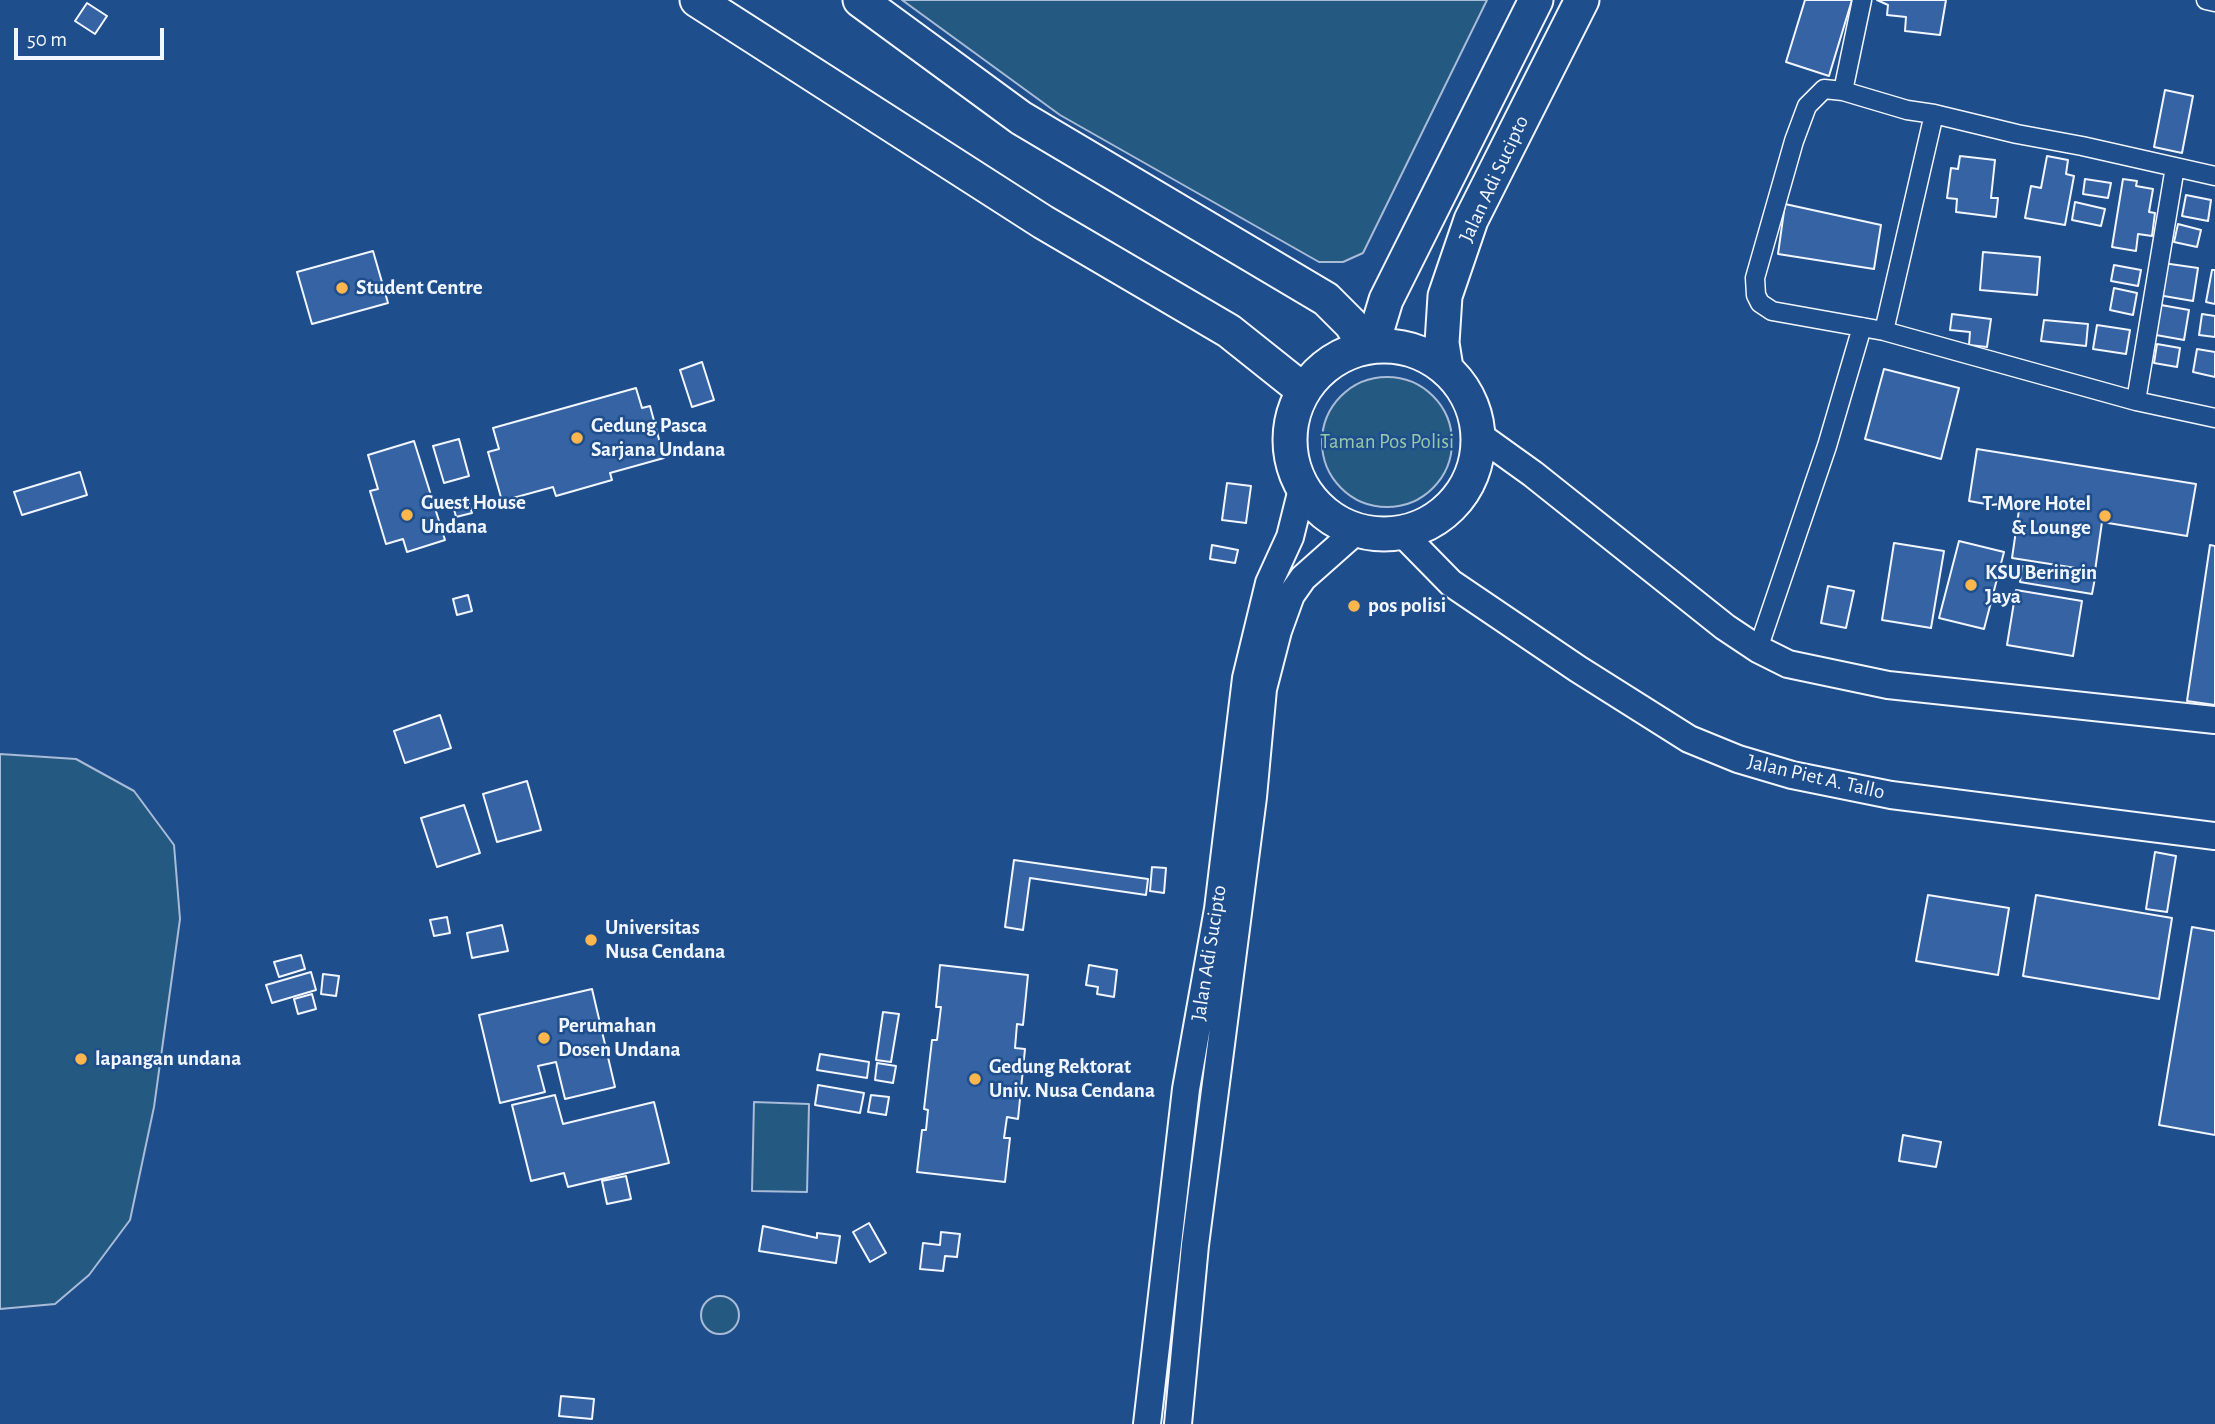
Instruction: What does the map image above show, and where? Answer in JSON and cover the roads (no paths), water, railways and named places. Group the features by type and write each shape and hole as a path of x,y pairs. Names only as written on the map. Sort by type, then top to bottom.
{"highway":[{"path":"697,0 1042,222 1229,331 1303,390"},
{"path":"860,0 1021,118 1326,299 1351,324 1368,347"},
{"name":"Jalan Adi Sucipto","path":"1368,347 1387,300 1536,0"},
{"name":"Jalan Adi Sucipto","path":"1446,368 1442,343 1445,296 1471,220 1582,0"},
{"path":"1368,347 1411,350 1446,368 1464,387 1475,411 1480,436 1475,470 1459,499 1434,522 1402,533 1379,535 1356,531 1335,521 1317,507 1302,489 1290,457 1291,422 1303,390 1320,370 1341,355 1368,347"}],"main road":[{"path":"1480,436 1725,627 1758,649 1788,664 1888,685 2215,720"},
{"name":"Jalan Adi Sucipto","path":"1147,1424 1186,1089 1218,909 1246,678 1269,583 1290,537 1302,489"},
{"name":"Jalan Adi Sucipto","path":"1178,1424 1195,1245 1253,797 1263,689 1278,631 1291,595 1303,578 1356,531"},
{"name":"Jalan Piet A. Tallo","path":"1402,533 1451,583 1566,661 1689,739 1738,759 1792,775 1891,794 2215,836"}],"street":[{"path":"1843,91 1862,0"},
{"path":"2206,0 2215,2"},
{"path":"2215,176 1884,104 1843,91 1824,89 1807,106 1794,141 1755,278 1756,295 1760,303 1772,311 1884,331 2136,401 2215,418"},
{"path":"1884,331 1934,114"},
{"path":"2136,401 2175,167"},
{"path":"1758,649 1827,446 1862,327"}],"place":[{"name":"Student Centre","path":"342,288"},
{"name":"Gedung Pasca Sarjana Undana","path":"577,438"},
{"name":"Guest House Undana","path":"407,515"},
{"name":"T-More Hotel & Lounge","path":"2105,516"},
{"name":"KSU Beringin Jaya","path":"1971,585"},
{"name":"pos polisi","path":"1354,606"},
{"name":"Universitas Nusa Cendana","path":"591,940"},
{"name":"Perumahan Dosen Undana","path":"544,1038"},
{"name":"lapangan undana","path":"81,1059"},
{"name":"Gedung Rektorat Univ. Nusa Cendana","path":"975,1079"}],"park label":[{"name":"Taman Pos Polisi","path":"1387,442"}]}
